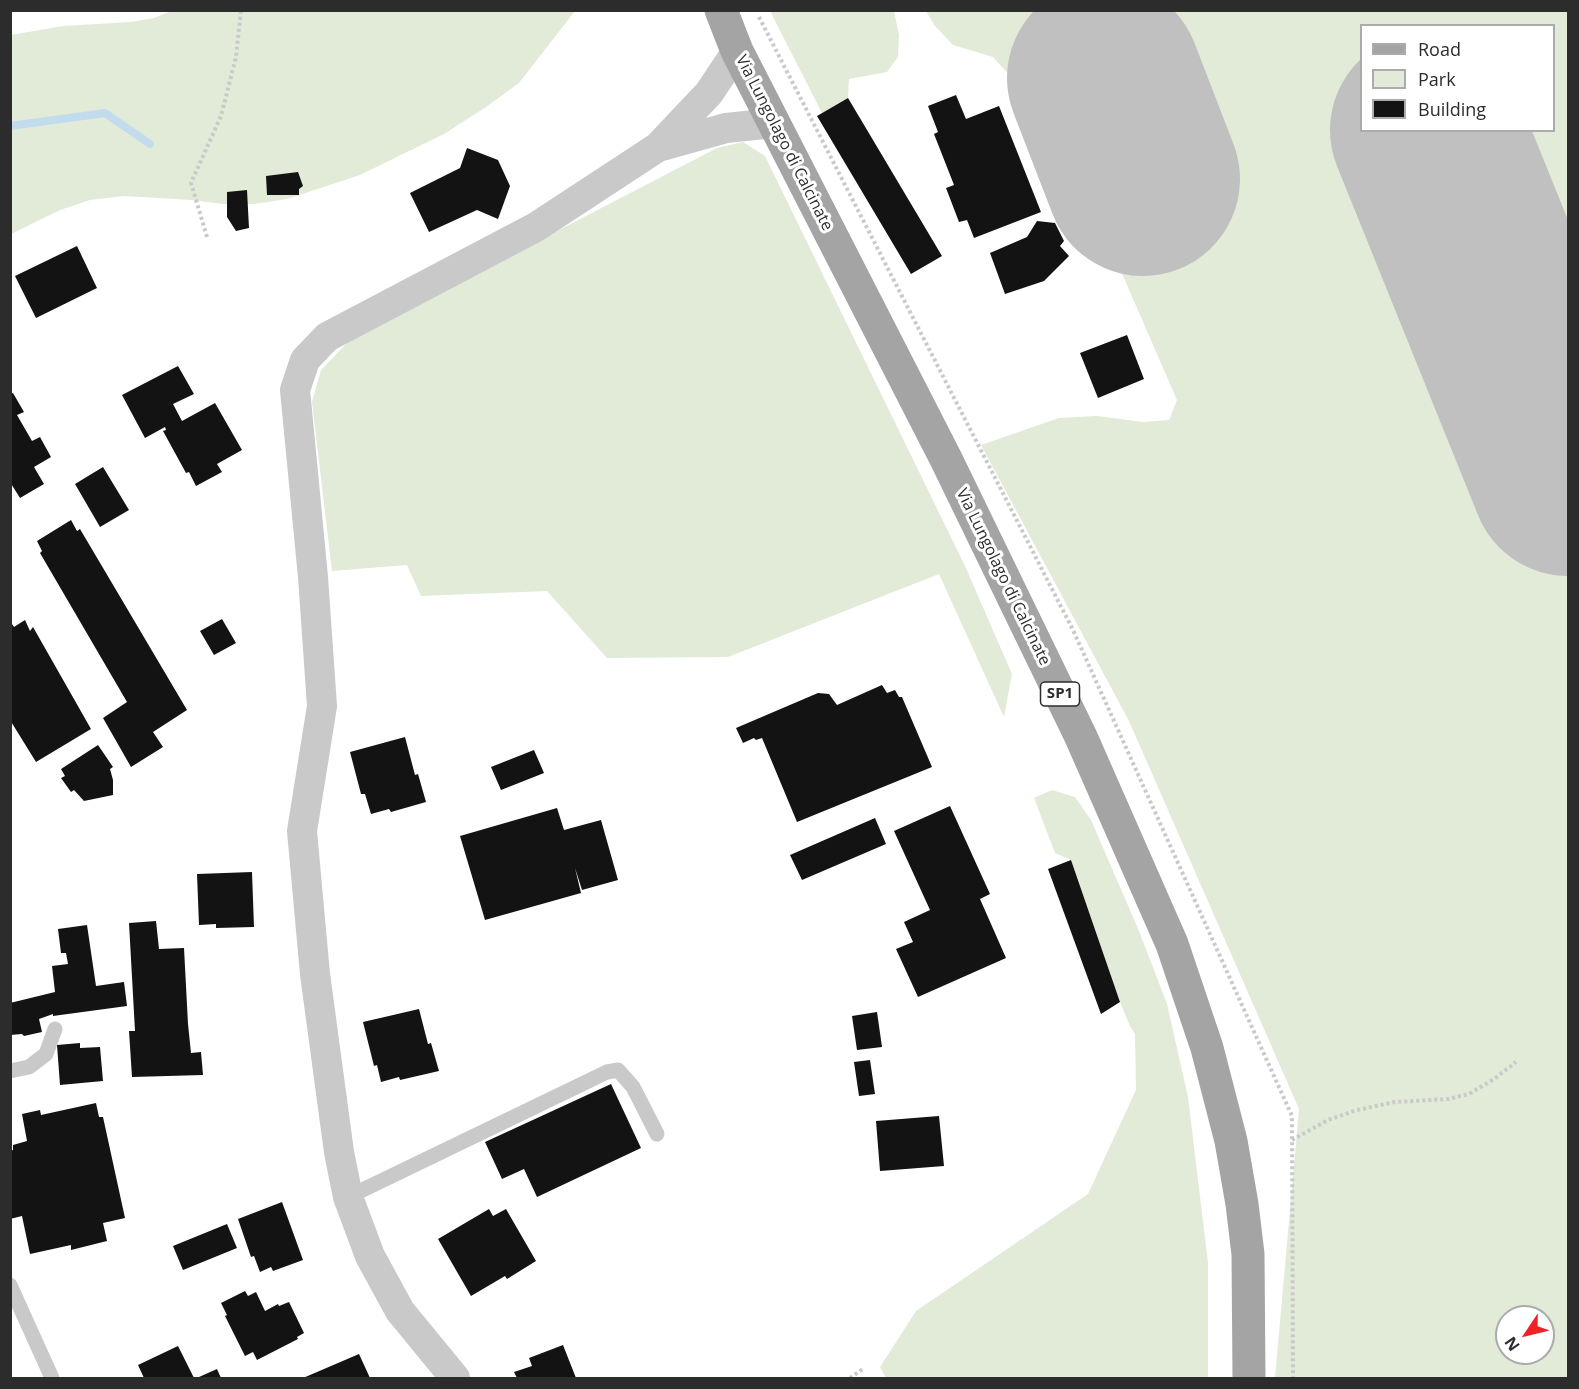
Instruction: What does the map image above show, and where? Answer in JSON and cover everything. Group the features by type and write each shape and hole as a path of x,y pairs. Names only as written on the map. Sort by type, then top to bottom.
{"main road":[{"name":"Via Lungolago di Calcinate","path":"721,10 737,51 941,449 1077,727 1172,944 1208,1048 1242,1204 1248,1254 1249,1378"}],"street":[{"path":"455,1378 400,1311 370,1256 348,1197 339,1152 315,974 302,831 322,706 314,577 295,390 305,360 327,336 536,226 658,147 710,93 737,51"},
{"path":"658,147 726,128 774,123"}],"lane":[{"path":"10,1071 29,1068 46,1054 56,1029"},
{"path":"348,1197 608,1072 618,1070 633,1088 657,1134"},
{"path":"10,1285 52,1378"}],"path":[{"path":"207,237 191,183 221,116 236,57 241,10"},
{"path":"1292,1141 1328,1120 1357,1110 1395,1102 1448,1099 1468,1094 1494,1079 1516,1062"},
{"path":"850,1378 864,1368"}],"green space":[{"path":"174,10 575,11 519,83 444,134 360,175 287,199 254,204 222,204 124,196 90,200 60,210 11,234 11,35 63,26 131,22 154,18"},
{"path":"775,10 894,11 899,35 898,57 887,72 849,79 848,98 822,113 771,13"},
{"path":"926,11 1568,11 1568,1378 1275,1378 1299,1109 1129,721 981,445 1059,418 1097,416 1143,422 1169,420 1177,400 1117,262 1110,232 1078,245 1051,175 1064,163 1118,145 1138,192 1155,186 1108,65 1090,72 1110,121 1042,149 1013,79 993,57 953,45 935,26"},
{"path":"743,142 765,156 965,566 1012,674 1004,717 939,574 728,657 607,658 547,591 421,596 407,565 332,571 312,402 321,370 353,337 717,148"},
{"path":"1052,790 1075,797 1091,820 1139,931 1167,1004 1188,1097 1208,1263 1208,1378 886,1378 880,1367 916,1311 1088,1194 1136,1090 1135,1034 1120,1002 1071,860 1055,853 1034,798"}],"building":[{"path":"956,95 966,119 999,106 1041,212 974,238 967,220 959,222 946,188 954,185 934,134 938,132 928,106"},
{"path":"848,98 942,256 911,274 817,116"},
{"path":"467,148 498,160 510,186 498,219 477,210 429,232 410,193 460,168"},
{"path":"298,172 303,186 299,189 299,195 267,195 266,176"},
{"path":"247,190 249,228 236,231 227,217 227,192"},
{"path":"1037,221 1055,223 1064,241 1060,246 1069,256 1044,281 1005,294 990,253 1027,237"},
{"path":"77,246 97,288 36,318 15,276"},
{"path":"1127,335 1144,379 1098,398 1080,353"},
{"path":"178,366 194,394 173,404 182,421 215,403 242,450 217,464 222,472 196,486 189,472 186,473 163,431 166,430 165,427 145,438 122,395"},
{"path":"13,393 24,412 17,415 32,441 40,437 51,457 34,467 44,484 20,498 10,482 10,394"},
{"path":"103,467 129,510 100,527 75,484"},
{"path":"71,520 77,531 80,529 187,710 153,732 163,747 131,767 103,718 127,702 40,553 42,551 37,541"},
{"path":"222,619 236,643 214,655 200,631"},
{"path":"25,620 30,631 33,627 91,729 36,762 10,720 10,621 14,627"},
{"path":"882,685 887,693 895,690 899,697 902,697 932,767 797,822 762,738 756,740 754,738 743,743 736,728 818,693 829,694 837,705"},
{"path":"405,737 415,775 418,774 426,802 391,812 389,809 371,814 365,794 361,794 350,752"},
{"path":"98,745 113,767 110,769 113,795 84,801 74,790 71,792 61,778 65,776 61,769"},
{"path":"534,750 544,773 501,790 491,767"},
{"path":"950,806 990,894 980,899 1006,958 918,997 896,949 913,942 904,922 930,910 894,831"},
{"path":"557,808 564,830 601,820 618,880 582,890 575,868 581,893 485,920 460,836"},
{"path":"875,818 886,844 802,880 790,855"},
{"path":"1071,860 1120,1002 1101,1014 1048,869"},
{"path":"252,872 254,927 216,928 216,924 199,925 197,874"},
{"path":"156,921 159,949 184,948 191,1053 201,1052 203,1075 132,1077 129,1031 135,1031 129,923"},
{"path":"87,925 96,986 124,982 127,1006 53,1016 53,1014 39,1019 42,1032 24,1036 22,1034 10,1035 10,1003 55,992 52,966 68,964 66,953 61,953 58,929"},
{"path":"419,1009 428,1044 431,1043 439,1071 381,1082 377,1065 374,1066 363,1022"},
{"path":"877,1012 882,1047 857,1050 852,1016"},
{"path":"80,1043 80,1048 100,1047 103,1081 60,1085 57,1045"},
{"path":"870,1060 875,1094 859,1096 854,1062"},
{"path":"611,1084 641,1148 537,1197 524,1169 502,1179 485,1142"},
{"path":"96,1103 99,1117 103,1117 125,1218 103,1223 107,1241 71,1250 71,1245 30,1254 22,1216 10,1219 10,1151 13,1150 13,1145 27,1141 22,1114 40,1110 41,1115"},
{"path":"939,1116 944,1166 880,1171 876,1121"},
{"path":"282,1202 303,1260 273,1271 271,1267 260,1272 254,1256 251,1257 238,1219"},
{"path":"489,1209 493,1216 506,1209 536,1261 507,1279 505,1276 471,1296 438,1239"},
{"path":"227,1224 237,1248 183,1270 173,1246"},
{"path":"245,1291 248,1296 256,1292 265,1311 278,1304 279,1306 289,1302 304,1333 297,1337 298,1339 257,1360 253,1352 245,1356 221,1303"},
{"path":"563,1345 576,1378 517,1378 514,1372 532,1366 529,1358"},
{"path":"178,1346 194,1378 144,1378 138,1365"},
{"path":"359,1354 370,1378 303,1378"},
{"path":"217,1369 221,1378 199,1377"}],"waterway":[{"path":"10,126 105,113 150,144"}],"runway":[{"path":"1104,78 1143,179"},
{"path":"1428,132 1568,479"}]}
